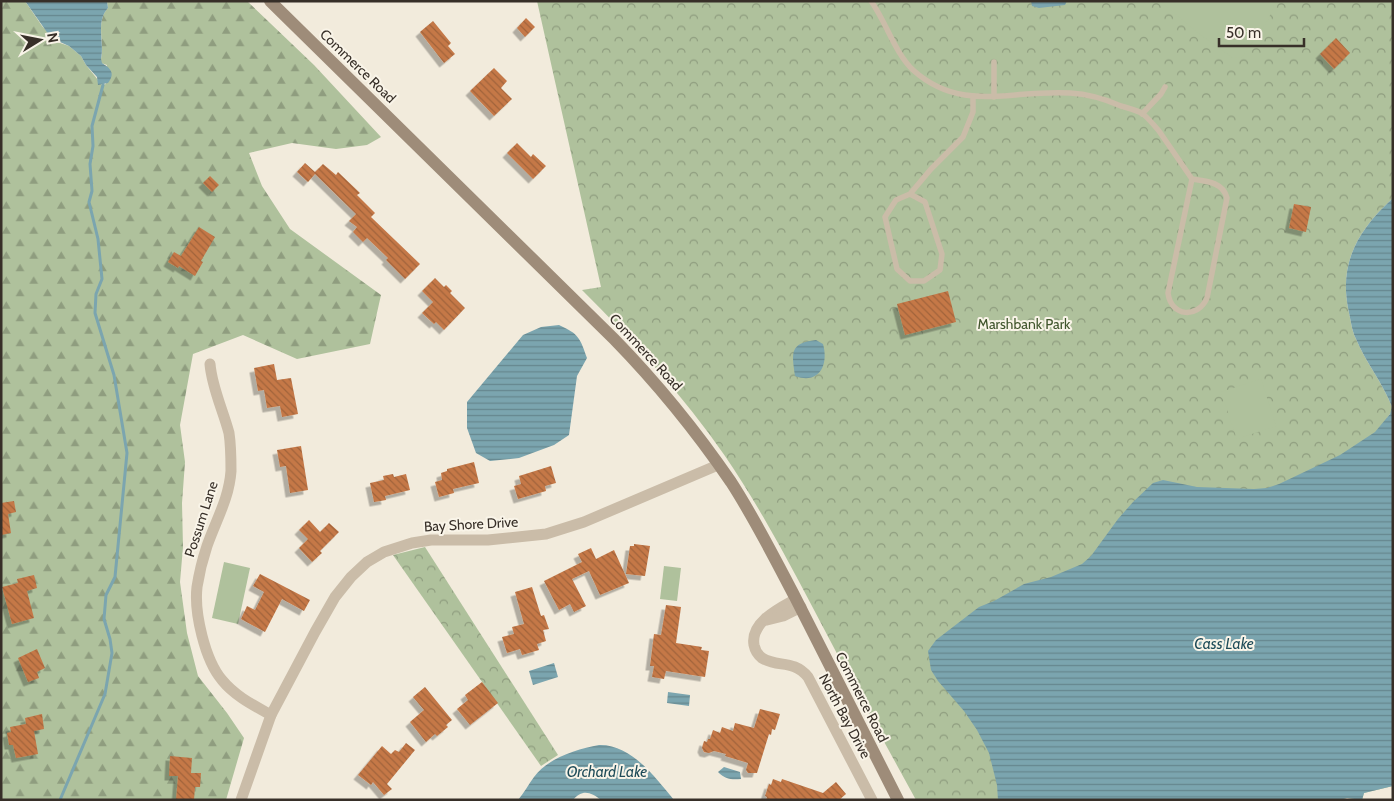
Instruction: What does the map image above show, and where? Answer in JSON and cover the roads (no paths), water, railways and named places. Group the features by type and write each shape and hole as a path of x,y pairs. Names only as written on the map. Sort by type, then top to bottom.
{"main road":[{"name":"Commerce Road","path":"270,1 614,339 671,402 731,482 756,524 898,800"}],"street":[{"name":"Possum Lane","path":"210,364 212,384 228,433 232,455 228,492 223,509 206,548 197,586 197,603 202,635 211,661 222,680 239,697 271,715"},
{"name":"Bay Shore Drive","path":"241,800 271,715 336,597 351,577 368,562 384,552 405,544 431,540 488,540 546,534 584,522 718,465"},
{"name":"North Bay Drive","path":"798,603 783,616 763,620 754,636 756,652 766,660 798,668 808,677 872,800"}],"lane":[{"path":"871,1 899,51 911,68 932,85 962,95 973,96 994,97 1069,92 1100,97 1142,114 1159,130 1192,179 1168,293 1173,307 1183,312 1198,311 1204,305 1207,298 1227,198 1225,191 1219,186 1205,180 1192,179"},
{"path":"994,62 994,97"},
{"path":"1142,114 1165,87"},
{"path":"910,194 925,202 942,254 940,270 924,281 910,281 897,268 885,217 896,200 910,194 931,169 963,137 972,112 973,96"}],"water":[{"path":"25,1 107,1 108,8 104,14 101,26 101,59 102,63 110,69 112,74 108,83 98,85 97,77 81,56 69,46 51,38"},
{"path":"1031,1 1067,1 1065,5 1039,8 1032,6"},
{"name":"Cass Lake","path":"1393,198 1393,786 1364,793 1362,800 1347,798 1340,800 998,800 997,785 989,753 964,711 931,670 928,651 936,640 979,607 1024,584 1051,577 1082,564 1091,556 1118,519 1153,483 1163,480 1197,487 1267,488 1340,455 1375,432 1390,414 1392,407 1360,348 1354,333 1346,295 1346,279 1353,250 1360,236 1380,210"},
{"path":"559,325 578,337 587,358 577,376 569,435 554,445 519,458 490,461 476,453 467,428 467,402 523,335 541,327"},
{"path":"816,340 823,344 825,359 823,366 816,375 810,378 795,376 794,350 807,341"},
{"path":"554,663 558,677 533,685 529,671"},
{"path":"668,692 690,695 689,706 667,703"},
{"name":"Orchard Lake","path":"599,745 611,746 632,756 650,772 674,800 601,800 594,795 583,793 573,800 518,800 534,777 547,765 564,755"},
{"path":"724,767 740,772 741,779 731,779 723,776 718,772"}],"waterway":[{"path":"60,800 105,694 112,653 104,619 106,595 115,577 127,453 114,375 95,313 96,294 102,279 98,239 89,202 92,191 90,164 93,146 92,126 103,85"}],"park label":[{"name":"Marshbank Park","path":"1024,324"}]}
